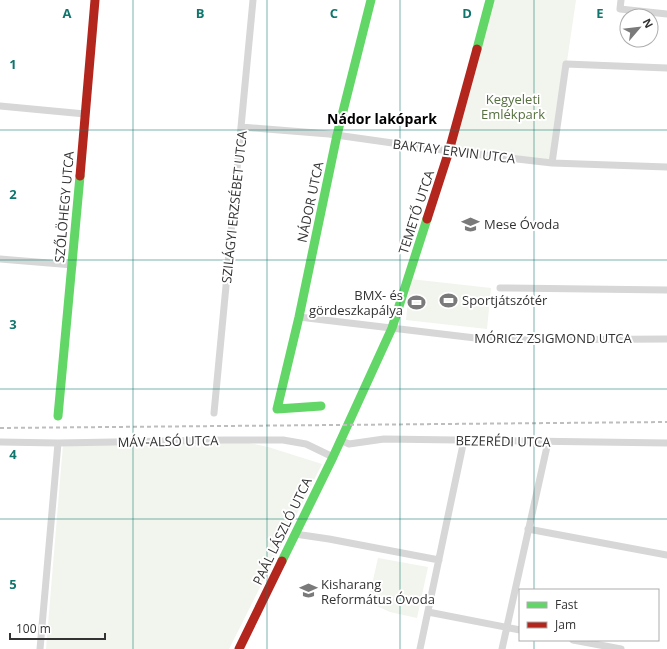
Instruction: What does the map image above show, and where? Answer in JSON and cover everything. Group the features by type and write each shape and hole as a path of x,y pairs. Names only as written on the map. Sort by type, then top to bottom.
{"street":[{"name":"SZŐLÖHEGY UTCA","path":"58,416 73,265 95,0"},
{"name":"SZILÁGYI ERZSÉBET UTCA","path":"214,413 253,0"},
{"name":"NÁDOR UTCA","path":"321,406 277,409 299,317 337,135 371,0"},
{"name":"TEMETŐ UTCA","path":"347,424 392,328 449,151 490,0"},
{"path":"621,0 620,9 667,14"},
{"path":"552,163 566,64 667,68"},
{"path":"0,106 85,114"},
{"name":"BAKTAY ERVIN UTCA","path":"242,127 337,135 449,151 552,163 667,167"},
{"path":"0,259 73,265"},
{"path":"500,288 667,290"},
{"name":"MÓRICZ ZSIGMOND UTCA","path":"299,317 492,340 667,339"},
{"name":"PAÁL LÁSZLÓ UTCA","path":"239,649 333,457 347,424"},
{"name":"BEZERÉDI UTCA","path":"340,440 349,444 384,438 548,442 667,442"},
{"name":"MÁV-ALSÓ UTCA","path":"0,442 58,444 282,440 306,444 333,457"},
{"path":"420,649 464,440"},
{"path":"502,649 548,442"},
{"path":"40,649 58,444"},
{"path":"528,529 667,555"},
{"path":"295,534 439,560"},
{"path":"428,612 519,630"},
{"path":"578,641 622,649"}],"green space":[{"name":"Kegyeleti Emlékpark","path":"494,0 576,0 552,163 449,151"},
{"name":"Sportjátszótér","path":"410,279 491,288 487,329 406,320"},
{"path":"225,438 268,447 322,464 229,649 46,649 63,445"},
{"path":"378,558 428,567 417,618 390,612 368,602"}],"railway":[{"path":"0,428 667,422"}],"traffic: fast":[{"path":"321,406 277,409 299,317 337,135 371,0"},
{"path":"477,49 490,0"},
{"path":"58,416 80,176"},
{"path":"282,561 333,457 392,328 427,219"}],"traffic: jam":[{"path":"80,176 95,0"},
{"path":"427,219 449,151 477,49"},
{"path":"239,649 282,561"}],"place":[{"name":"Mese Óvoda","path":"471,224"},
{"name":"Sportjátszótér","path":"449,300"},
{"name":"BMX- és gördeszkapálya","path":"416,302"},
{"name":"Kisharang Református Óvoda","path":"308,591"}],"district":[{"name":"Nádor lakópark","path":"382,118"}]}
